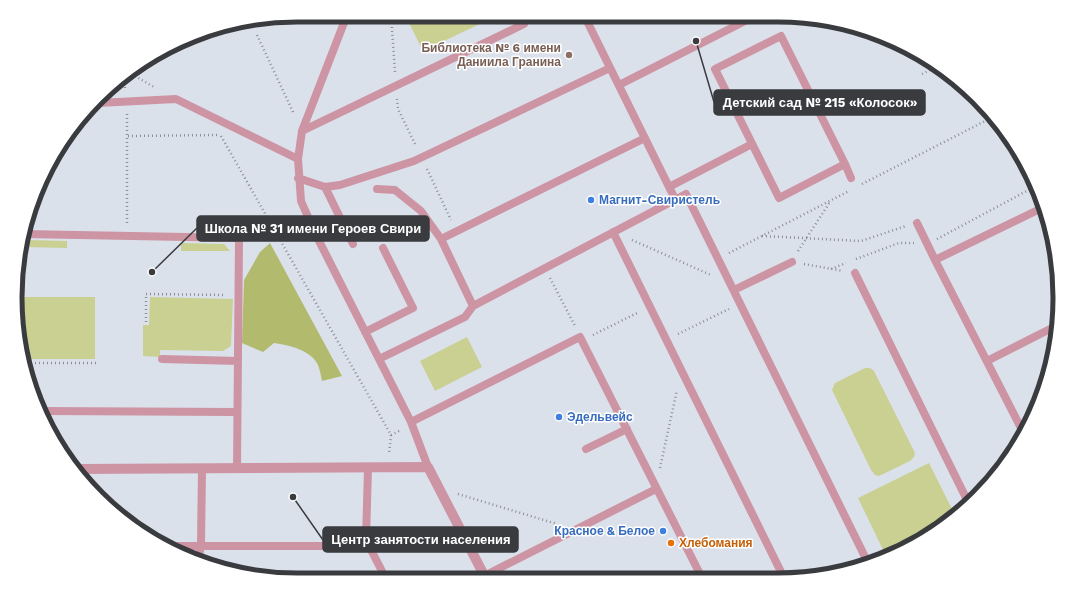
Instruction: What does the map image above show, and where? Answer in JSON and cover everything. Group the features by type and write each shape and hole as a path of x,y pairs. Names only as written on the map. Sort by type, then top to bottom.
{"street":[{"path":"82,469 428,467 482,573"}],"lane":[{"path":"343,22 302,131 298,159 298,178 301,201 316,235 411,422 428,467"},
{"path":"587,22 675,199"},
{"path":"619,85 743,22"},
{"path":"302,131 524,24"},
{"path":"845,164 779,198 714,69 781,36 845,164 851,178"},
{"path":"298,178 325,187 340,184 422,157 610,68"},
{"path":"104,102 126,100 176,99 298,159"},
{"path":"441,239 645,138"},
{"path":"669,187 752,144"},
{"path":"325,187 353,244"},
{"path":"377,189 395,190 421,211 441,239 473,306"},
{"path":"379,359 465,317 473,306 686,194 866,558"},
{"path":"935,260 1038,210"},
{"path":"917,223 1020,427"},
{"path":"613,232 781,573"},
{"path":"29,234 239,238 237,468"},
{"path":"365,332 413,308 383,248"},
{"path":"732,287 792,262"},
{"path":"855,273 966,498"},
{"path":"987,361 1051,328"},
{"path":"411,422 581,339 699,573"},
{"path":"162,359 238,361"},
{"path":"47,411 237,412"},
{"path":"586,449 627,429"},
{"path":"199,555 201,545 202,468"},
{"path":"368,468 366,540 383,573"},
{"path":"494,573 656,488"},
{"path":"177,546 344,546"}],"path":[{"path":"256,35 302,131"},
{"path":"922,74 932,69"},
{"path":"125,83 128,136 127,236"},
{"path":"206,114 221,134 391,435 389,457"},
{"path":"128,136 221,134"},
{"path":"422,157 456,232"},
{"path":"831,269 898,243 927,244 1031,189"},
{"path":"831,200 792,262 855,273"},
{"path":"239,238 270,223"},
{"path":"761,236 861,241 917,223"},
{"path":"613,232 732,287"},
{"path":"545,269 581,339 650,306"},
{"path":"146,322 146,294 238,296"},
{"path":"666,340 740,303"},
{"path":"30,363 97,363"},
{"path":"656,488 681,370"},
{"path":"457,494 574,530"}],"green space":[{"path":"411,22 484,22 423,51 409,23"},
{"path":"28,240 67,241 67,248 26,247"},
{"path":"181,243 224,244 230,251 181,251"},
{"path":"270,243 342,376 322,381 319,367 315,360 305,352 293,347 274,343 263,352 242,343 244,280 260,252"},
{"path":"22,297 95,297 95,359 29,359 24,333"},
{"path":"150,297 233,299 231,346 223,351 160,350 160,357 143,356 143,325 149,325"},
{"path":"467,337 482,367 435,391 420,361"},
{"path":"865,368 870,368 874,371 915,453 914,457 910,461 879,476 875,475 871,470 832,390 835,383"},
{"path":"929,463 953,510 931,527 884,552 858,498"}],"place":[{"name":"Детский сад № 215 «Колосок»","path":"696,41"},
{"name":"Библиотека № 6 имени Даниила Гранина","path":"569,55"},
{"name":"Магнит-Свиристель","path":"591,200"},
{"name":"Школа № 31 имени Героев Свири","path":"152,272"},
{"name":"Эдельвейс","path":"559,417"},
{"name":"Центр занятости населения","path":"293,497"},
{"name":"Красное & Белое","path":"663,531"},
{"name":"Хлебомания","path":"671,543"}]}
